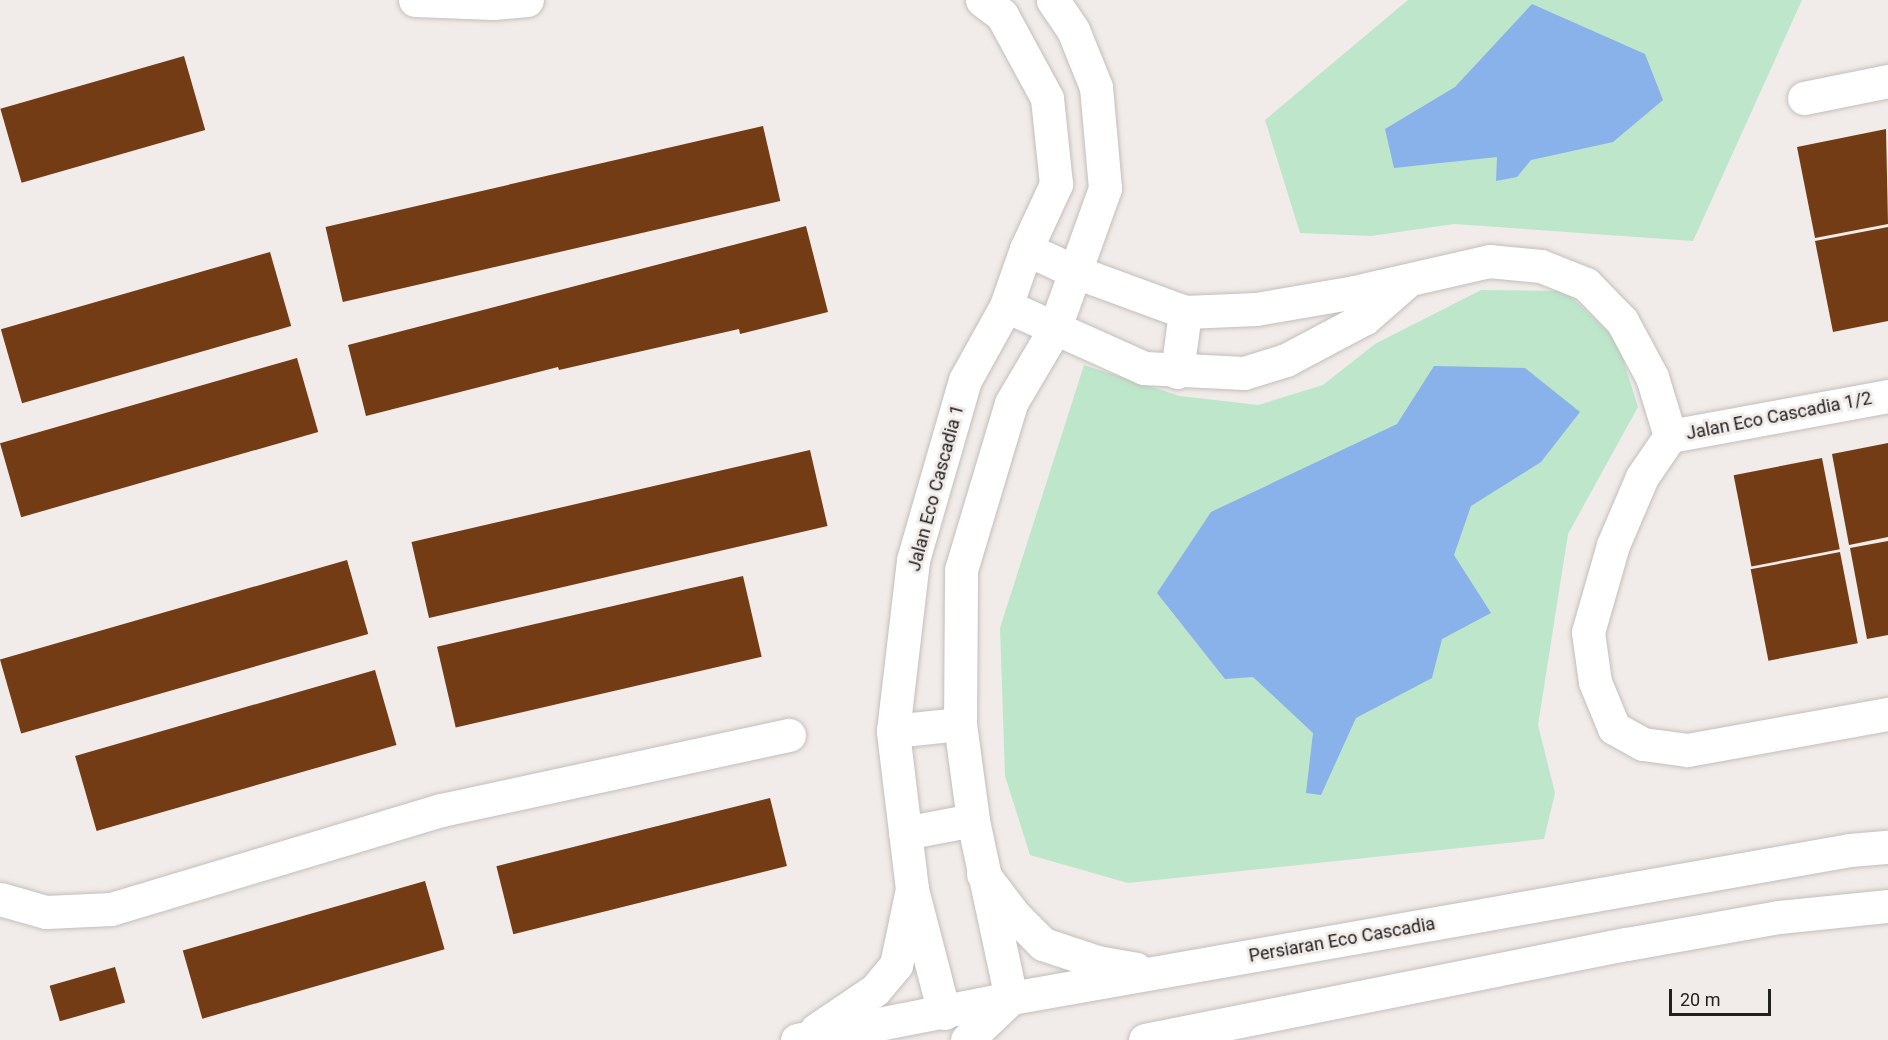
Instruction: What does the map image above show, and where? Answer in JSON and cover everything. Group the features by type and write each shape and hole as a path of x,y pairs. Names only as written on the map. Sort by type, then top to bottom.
{"street":[{"path":"415,0 493,3 527,0"},
{"name":"Jalan Eco Cascadia 1","path":"944,1012 912,889 893,731 913,560 965,380 1006,306 1026,249 1056,184 1047,98 1002,15 982,0"},
{"path":"944,1012 978,1037 1011,998 983,874 960,724 961,570 1011,403 1054,330 1106,188 1096,87 1072,30 1053,0"},
{"path":"1804,98 1888,81"},
{"path":"1026,249 1076,272 1185,312 1256,309 1354,292 1489,261 1541,266 1586,284 1622,321 1652,376 1670,436 1642,477 1617,535 1588,632 1595,682 1614,728 1643,744 1687,750 1888,714"},
{"path":"1006,306 1054,330 1144,369 1244,373 1286,360 1365,318 1411,278"},
{"path":"1177,372 1185,312"},
{"name":"Jalan Eco Cascadia 1/2","path":"1670,436 1888,396"},
{"path":"893,731 960,724"},
{"path":"0,898 46,912 111,909 442,810 789,735"},
{"path":"905,833 973,820"},
{"name":"Persiaran Eco Cascadia","path":"796,1040 1011,998 1850,850 1888,847"},
{"path":"983,874 1015,916 1043,944 1097,962 1156,973"},
{"path":"796,1040 831,1022 866,996 896,965 912,889"},
{"path":"1145,1040 1627,944 1779,917 1888,906"}],"green space":[{"path":"1408,0 1802,0 1693,241 1454,224 1371,236 1300,233 1265,120"},
{"path":"1481,290 1565,291 1617,340 1638,407 1568,534 1538,725 1555,793 1544,839 1128,883 1030,855 1005,776 1000,628 1084,365 1180,396 1258,405 1323,385 1375,344"}],"water":[{"path":"1532,4 1645,54 1663,100 1613,142 1531,160 1517,177 1496,181 1497,157 1394,168 1385,129 1455,87"},
{"path":"1434,366 1525,368 1580,412 1541,462 1471,506 1454,555 1491,613 1442,639 1432,678 1356,718 1321,795 1306,793 1313,733 1253,677 1225,679 1157,593 1211,512 1397,424"}],"building":[{"path":"184,56 205,130 22,183 0,109"},
{"path":"763,126 780,201 343,302 326,227"},
{"path":"1886,129 1888,224 1815,238 1797,147"},
{"path":"806,226 828,312 740,334 739,329 559,370 558,367 366,416 348,345"},
{"path":"1888,227 1888,321 1833,332 1815,241"},
{"path":"270,252 291,326 22,403 1,329"},
{"path":"297,358 318,432 21,517 0,443"},
{"path":"1888,443 1888,537 1849,545 1832,454"},
{"path":"810,450 828,526 429,618 411,542"},
{"path":"1822,458 1840,549 1751,566 1734,475"},
{"path":"1888,541 1888,635 1867,639 1850,548"},
{"path":"1840,552 1858,643 1768,661 1751,569"},
{"path":"347,560 368,634 21,734 0,660"},
{"path":"743,576 762,657 456,728 437,647"},
{"path":"375,670 396,745 97,831 75,756"},
{"path":"770,798 787,866 513,934 496,866"},
{"path":"425,881 445,949 202,1019 183,950"},
{"path":"115,967 125,1003 60,1021 50,986"}]}
